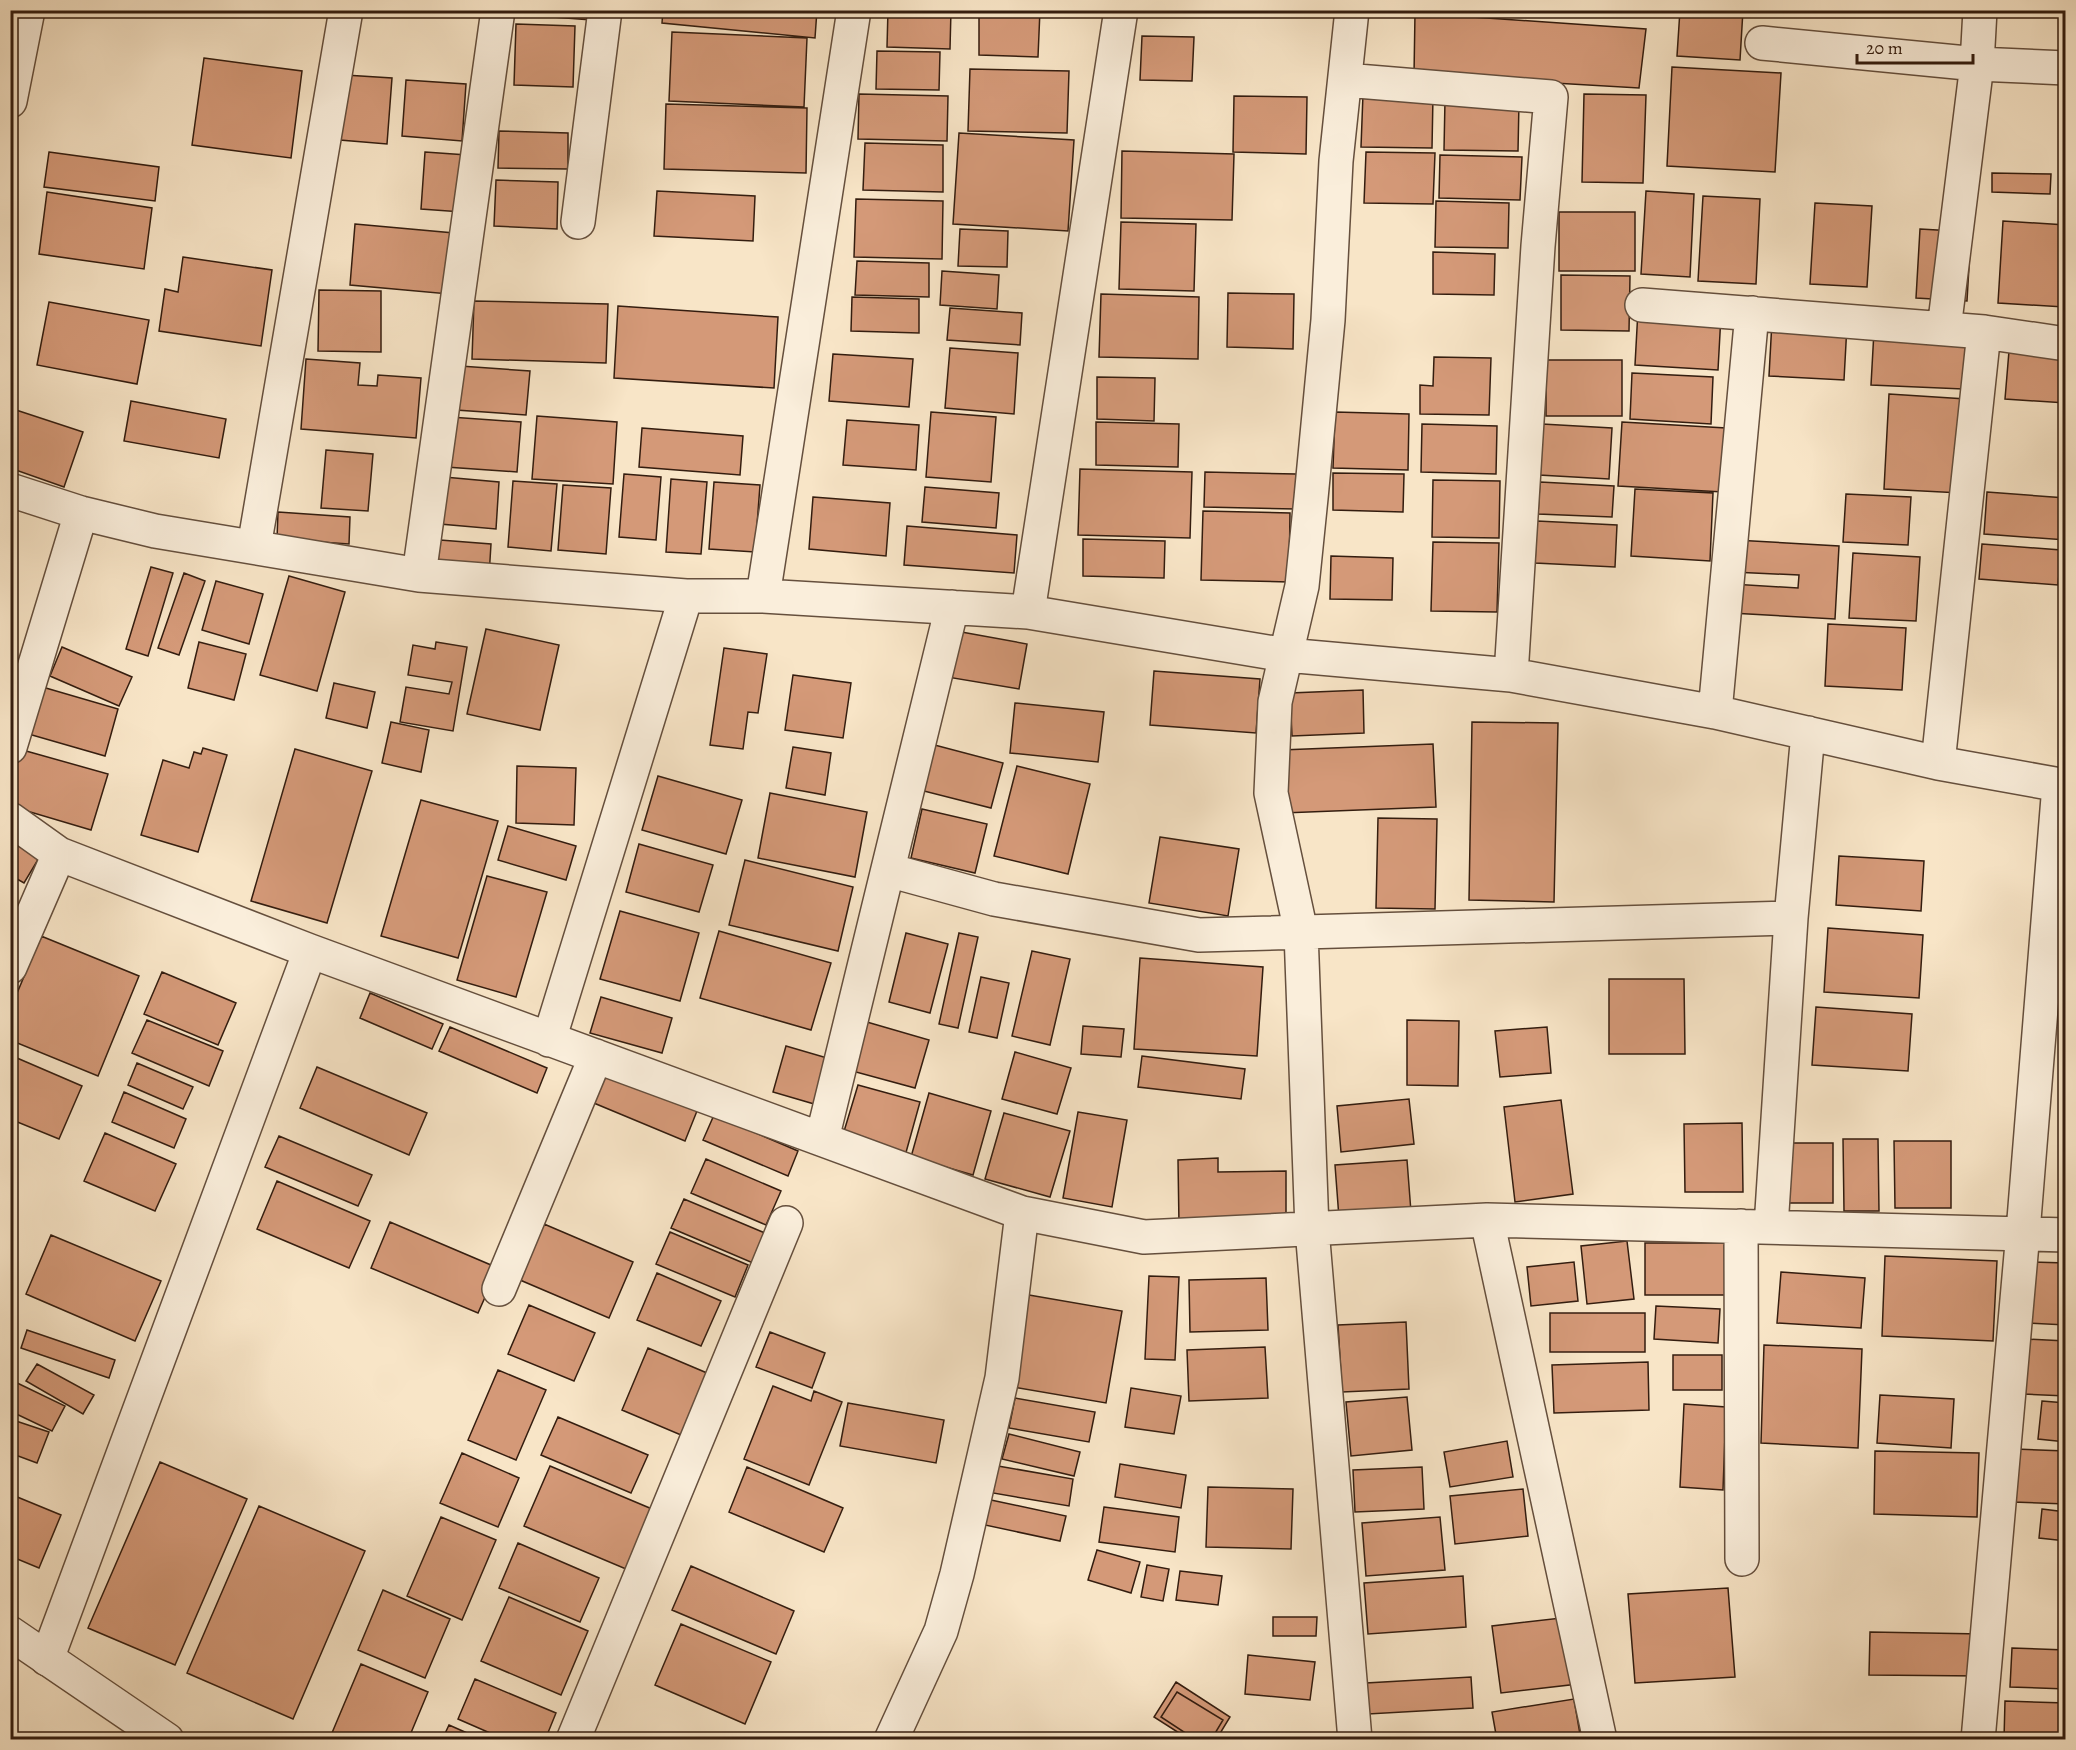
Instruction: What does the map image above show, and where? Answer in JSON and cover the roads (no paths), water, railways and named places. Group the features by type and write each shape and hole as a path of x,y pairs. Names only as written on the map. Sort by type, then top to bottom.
{"street":[{"path":"254,547 346,10"},
{"path":"419,575 498,10"},
{"path":"578,222 605,10"},
{"path":"763,596 854,10"},
{"path":"1028,612 1121,10"},
{"path":"1352,10 1336,161 1328,321 1310,509 1302,586 1275,702 1271,793 1301,932 1312,1228 1355,1740"},
{"path":"1944,329 1977,64 1980,10"},
{"path":"10,101 21,18"},
{"path":"1762,43 1977,64 2066,68"},
{"path":"1345,80 1551,97 1538,258 1511,675"},
{"path":"1642,304 1984,332 2066,344"},
{"path":"1715,712 1752,314"},
{"path":"1938,763 1984,332"},
{"path":"10,490 81,513 155,531 419,575 686,596 763,596 1028,612 1286,655 1511,675 1715,712 1938,763 2062,786 1978,1740"},
{"path":"10,747 81,513"},
{"path":"549,1040 686,596"},
{"path":"822,1139 951,607"},
{"path":"1742,1559 1756,1226 1791,918 1808,733"},
{"path":"10,819 59,854 310,951 1022,1213 1144,1237 1487,1220 2023,1232 2066,1235"},
{"path":"10,967 59,854"},
{"path":"888,870 994,899 1199,935 1791,918"},
{"path":"47,1659 310,951"},
{"path":"499,1289 596,1056"},
{"path":"891,1740 941,1631 957,1574 1002,1378 1022,1213"},
{"path":"1487,1220 1600,1740"},
{"path":"573,1740 786,1223"},
{"path":"10,1633 166,1740"}]}
